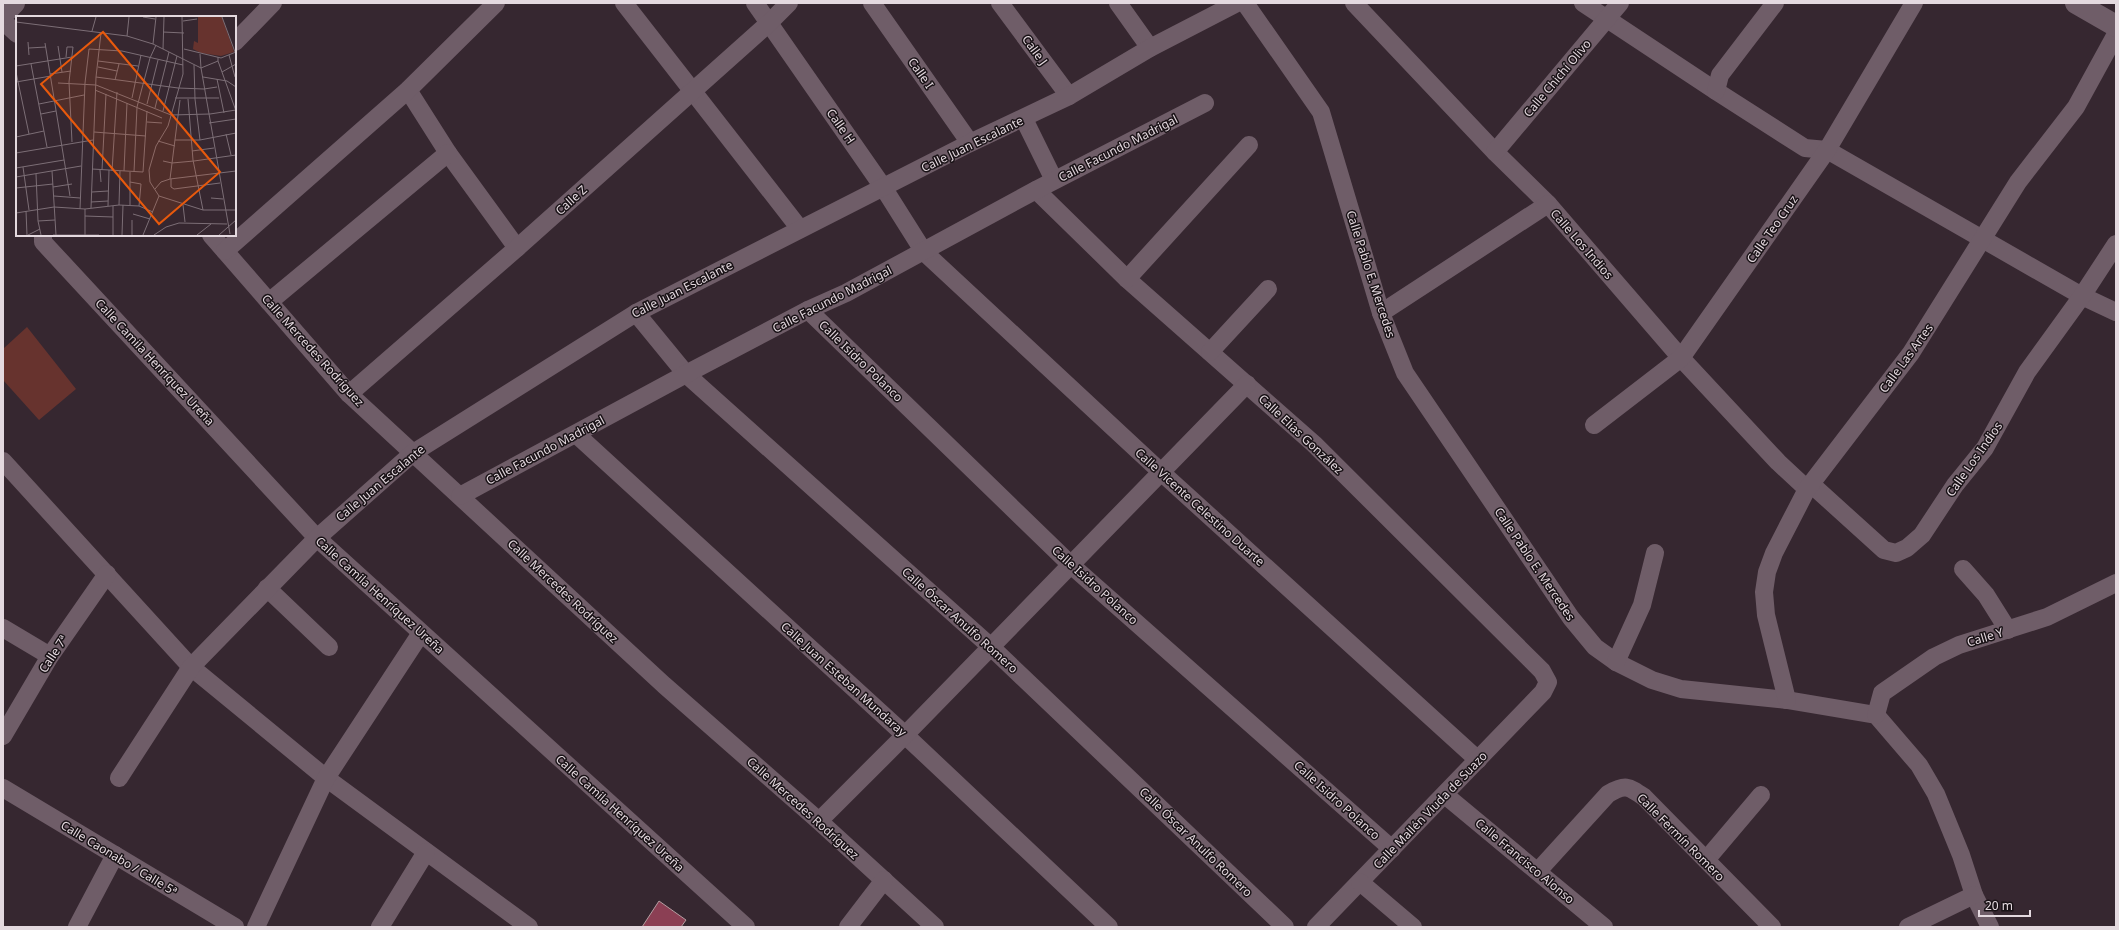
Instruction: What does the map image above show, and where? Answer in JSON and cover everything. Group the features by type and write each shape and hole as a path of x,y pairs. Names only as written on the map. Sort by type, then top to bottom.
{"street":[{"path":"3,14 14,3"},
{"path":"236,41 273,3"},
{"path":"225,251 408,90 496,3"},
{"path":"624,3 800,229"},
{"name":"Calle H","path":"755,3 883,187 924,252"},
{"name":"Calle Z","path":"349,394 517,248 769,23 789,3"},
{"name":"Calle I","path":"872,3 970,143"},
{"name":"Calle J","path":"1000,3 1069,96"},
{"path":"1118,3 1150,48"},
{"name":"Calle Juan Escalante","path":"119,778 191,667 317,538 413,453 636,312 970,143 1024,119 1069,96 1150,48 1237,3"},
{"name":"Calle Pablo E. Mercedes","path":"1245,3 1321,112 1381,313 1410,380 1571,618 1595,647 1616,662 1652,680 1681,689 1787,700 1876,715"},
{"name":"Calle Los Indios","path":"1354,3 1494,152 1548,204 1681,358 1778,462 1809,486 1884,550 1896,553 1907,548 1922,535 1955,485 1985,448 2027,372 2082,296 2116,244"},
{"path":"1583,3 1805,148 1827,150 2082,296 2116,312"},
{"name":"Calle Chichí Olivo","path":"1494,152 1620,3"},
{"path":"1716,91 1720,75 1775,3"},
{"name":"Calle Teo Cruz","path":"1594,425 1681,358 1827,150 1914,3"},
{"path":"2076,3 2116,26"},
{"path":"3,21 16,33"},
{"name":"Calle Las Artes","path":"1787,700 1766,615 1764,592 1767,572 1774,553 1809,486 1911,353 1945,301 1981,239 2018,182 2076,107 2116,34"},
{"path":"408,90 448,153 517,248"},
{"name":"Calle Facundo Madrigal","path":"460,496 686,374 808,310 846,293 924,252 1054,180 1205,103"},
{"path":"1024,119 1054,180"},
{"path":"1127,279 1249,145"},
{"path":"269,302 448,153"},
{"name":"Calle Elías González","path":"1036,190 1127,279 1314,444 1542,671 1548,682 1543,692"},
{"path":"1381,313 1548,204"},
{"name":"Calle Camila Henríquez Ureña","path":"43,236 44,242 317,538 746,927"},
{"name":"Calle Mercedes Rodríguez","path":"212,236 349,394 664,685 819,821 935,927"},
{"name":"Calle Vicente Celestino Duarte","path":"924,252 1161,472 1478,760"},
{"path":"1210,352 1268,289"},
{"name":"Calle Isidro Polanco","path":"808,310 1071,565 1392,849"},
{"name":"Calle Óscar Anulfo Romero","path":"636,312 686,374 991,647 1285,927"},
{"path":"819,821 905,735 1247,384"},
{"name":"Calle Juan Esteban Mundaray","path":"576,434 905,735 1109,927"},
{"path":"3,461 191,667 326,778 529,927"},
{"path":"1616,662 1642,605 1655,553"},
{"path":"1963,569 1986,595 2008,630"},
{"name":"Calle 7ª","path":"3,736 50,656 107,574"},
{"name":"Calle Y","path":"1876,715 1882,693 1913,670 1934,657 1959,645 2047,617 2116,583"},
{"path":"268,588 328,647"},
{"path":"3,628 50,656"},
{"path":"256,927 326,778 420,632"},
{"name":"Calle Mallén Viuda de Suazo","path":"1316,927 1543,692"},
{"path":"1876,715 1919,765 1936,794 1961,856 1974,895 1990,927"},
{"name":"Calle Fermín Romero","path":"1538,871 1608,794 1620,787 1630,787 1644,797 1772,927"},
{"name":"Calle Caonabo / Calle 5ª","path":"3,788 235,927"},
{"name":"Calle Francisco Alonso","path":"1445,795 1604,927"},
{"path":"1706,860 1761,795"},
{"path":"380,927 426,852"},
{"path":"77,927 116,856"},
{"path":"848,927 884,880"},
{"path":"1360,882 1413,927"},
{"path":"1908,927 1974,895"}],"shaded area":[{"path":"27,327 76,389 39,420 3,380 3,349"}],"building":[{"path":"659,901 686,920 681,927 642,927"}]}
